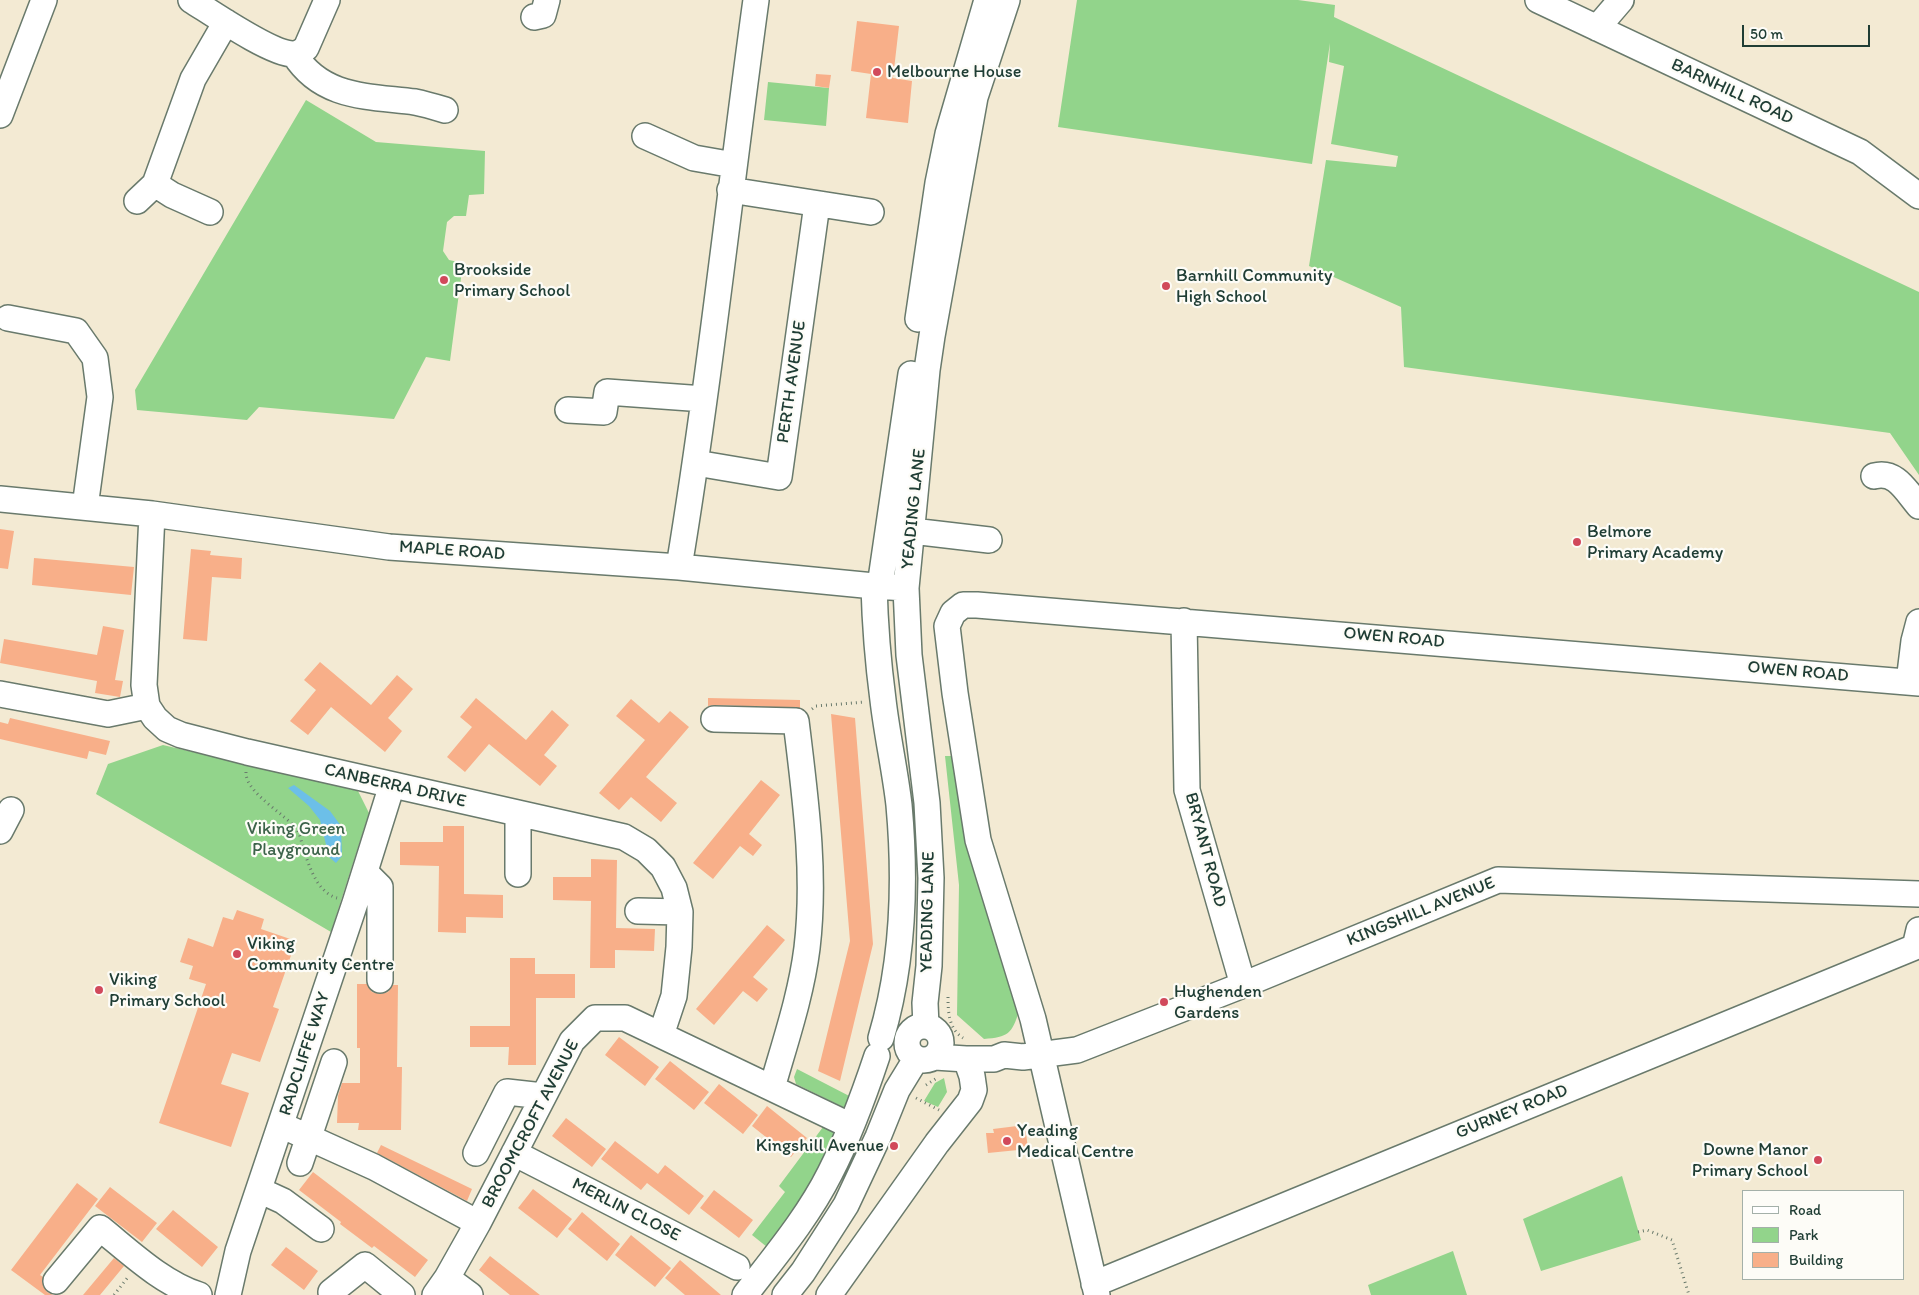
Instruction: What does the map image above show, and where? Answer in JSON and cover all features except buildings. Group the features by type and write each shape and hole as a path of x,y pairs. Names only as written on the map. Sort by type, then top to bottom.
{"street":[{"path":"0,115 44,0"},
{"path":"191,0 269,47 294,54 302,52 306,48 327,0"},
{"path":"679,567 696,463 756,0"},
{"path":"745,1295 807,1212 830,1173 851,1126 879,1047 892,991 901,930 902,869 899,804 876,648 877,586 938,182 948,134 987,0"},
{"name":"YEADING LANE","path":"930,1046 925,1003 930,932 931,878 927,803 909,655 906,588 927,370 975,97 1007,0"},
{"name":"BARNHILL ROAD","path":"1538,0 1860,152 1919,196"},
{"path":"1598,28 1621,0"},
{"path":"137,201 155,184 193,78 226,22"},
{"path":"294,54 300,65 314,78 339,90 360,96 414,102 445,110"},
{"path":"645,136 694,158 734,165"},
{"path":"155,184 172,195 210,212"},
{"path":"730,190 871,212"},
{"name":"PERTH AVENUE","path":"696,463 779,477 817,204"},
{"path":"8,318 76,332 95,358 100,397 85,507"},
{"path":"568,410 604,412 607,392 704,399"},
{"path":"1874,476 1883,473 1897,480 1919,506"},
{"name":"MAPLE ROAD","path":"0,499 152,514 389,547 679,567 906,588"},
{"path":"0,694 108,714 147,706 144,685 152,514"},
{"path":"912,531 989,540"},
{"name":"OWEN ROAD","path":"1041,1055 1033,1019 978,840 955,693 947,626 953,613 962,605 1184,621 1914,682"},
{"name":"BRYANT ROAD","path":"1184,621 1187,790 1243,986"},
{"path":"1914,682 1914,641 1919,622"},
{"name":"CANBERRA DRIVE","path":"147,706 155,718 167,729 247,752 624,836 646,850 663,867 674,888 680,912 674,996 661,1035"},
{"path":"714,719 796,721 807,810 811,896 799,992 772,1088"},
{"name":"RADCLIFFE WAY","path":"228,1295 238,1251 355,903 392,785"},
{"path":"518,813 518,874"},
{"path":"365,872 380,887 380,980"},
{"name":"KINGSHILL AVENUE","path":"930,1046 967,1050 994,1059 1004,1055 1041,1055 1077,1050 1243,986 1498,880 1919,894"},
{"path":"638,911 680,912"},
{"path":"901,930 930,932"},
{"name":"GURNEY ROAD","path":"1096,1289 1915,947 1919,930"},
{"name":"BROOMCROFT AVENUE","path":"441,1287 478,1223 572,1042 595,1018 625,1018 851,1126"},
{"path":"785,1295 846,1205 878,1137 897,1090 930,1046"},
{"name":"KINGSHILL AVENUE","path":"930,1046 996,1050 1004,1055"},
{"path":"829,1295 937,1143 970,1101 974,1090 967,1050"},
{"path":"1041,1055 1096,1289"},
{"path":"300,1163 334,1062"},
{"path":"476,1153 507,1092 543,1096"},
{"path":"281,1125 308,1139 374,1167 478,1223"},
{"name":"MERLIN CLOSE","path":"514,1153 737,1267"},
{"path":"260,1190 283,1201 321,1229"},
{"path":"56,1281 100,1228 141,1261 182,1289 199,1295"},
{"path":"331,1292 365,1265 402,1295"},
{"path":"441,1287 470,1295"}],"path":[{"path":"796,721 816,706 883,700"},
{"path":"247,752 246,778 260,797 297,830 317,883 333,897 355,903"},
{"path":"948,1002 951,1026 967,1050"},
{"path":"1638,1232 1647,1230 1672,1240 1689,1295"}],"green space":[{"path":"1077,0 1298,0 1335,5 1334,17 1919,292 1919,475 1890,433 1404,367 1401,307 1309,266 1326,160 1396,167 1398,156 1331,144 1344,66 1329,62 1330,43 1312,164 1058,127"},
{"path":"768,82 829,88 826,126 764,120"},
{"path":"306,100 376,142 485,151 484,194 469,195 466,216 454,216 447,222 443,251 449,260 463,263 450,361 426,357 394,419 259,407 247,420 137,410 135,390"},
{"name":"Viking Green Playground","path":"163,745 358,791 369,813 331,932 96,794 108,764"},
{"path":"945,756 952,756 973,854 1019,1011 1014,1025 1008,1033 999,1037 984,1039 957,1015 959,885"},
{"path":"797,1069 857,1100 855,1105 845,1108 796,1084 794,1077"},
{"path":"944,1078 947,1092 938,1107 924,1101 935,1083"},
{"path":"823,1127 836,1134 837,1148 772,1251 752,1235 785,1192 779,1186"},
{"path":"1622,1176 1641,1240 1541,1271 1523,1219"},
{"path":"1453,1251 1467,1295 1371,1295 1368,1285"}],"water":[{"path":"294,785 330,811 341,826 342,856 336,863 329,857 320,820 309,806 288,788"}],"place":[{"name":"Melbourne House","path":"877,72"},
{"name":"Brookside Primary School","path":"444,280"},
{"name":"Barnhill Community High School","path":"1166,286"},
{"name":"Belmore Primary Academy","path":"1577,542"},
{"name":"Viking Community Centre","path":"237,954"},
{"name":"Viking Primary School","path":"99,990"},
{"name":"Hughenden Gardens","path":"1164,1002"},
{"name":"Yeading Medical Centre","path":"1007,1141"},
{"name":"Kingshill Avenue","path":"894,1146"},
{"name":"Downe Manor Primary School","path":"1818,1160"}]}
